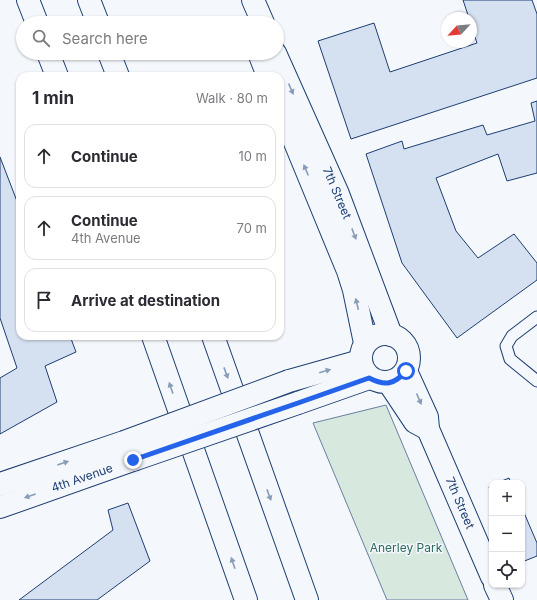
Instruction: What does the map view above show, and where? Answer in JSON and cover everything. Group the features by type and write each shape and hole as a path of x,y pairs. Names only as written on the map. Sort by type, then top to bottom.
{"main road":[{"path":"28,0 34,16"},
{"path":"89,0 95,16"},
{"path":"238,0 244,16"},
{"path":"253,0 260,16"},
{"path":"51,60 55,72"},
{"path":"112,60 117,72"},
{"path":"262,60 266,72"},
{"name":"7th Street","path":"278,60 284,72"},
{"name":"7th Street","path":"284,73 292,91 328,197 348,271 378,367 415,422 428,429 489,571"},
{"name":"7th Street","path":"284,114 328,197 392,335"},
{"path":"382,334 392,335 400,339 406,346 409,356 408,365 378,367 372,337 382,334"},
{"path":"154,340 246,600"},
{"path":"213,340 307,600"},
{"name":"4th Avenue","path":"0,507 289,381 378,367"},
{"name":"4th Avenue","path":"0,484 128,451 298,403 378,367"},
{"path":"496,588 502,600"}],"lane":[{"path":"537,317 512,336 506,346 510,359 537,380"}],"green space":[{"name":"Anerley Park","path":"386,405 468,600 387,600 313,423"}],"building":[{"path":"463,0 532,0 537,14 537,78 351,139 318,41 374,23 390,72 462,48 477,48 477,12 467,12"},
{"path":"537,101 537,173 507,181 498,154 436,178 456,231 478,258 514,234 537,263 537,280 457,338 402,263 366,154 402,141 404,149 483,125 487,135 535,121 531,103"},
{"path":"0,157 16,199 16,340 72,340 76,352 45,366 57,402 0,434 0,378 17,368 0,318"},
{"path":"128,503 150,561 97,600 19,600 113,530 108,510"},
{"path":"525,515 537,543 537,556 525,561"}],"route":[{"path":"133,460 369,378 378,382 389,383 402,376 406,371"}]}
